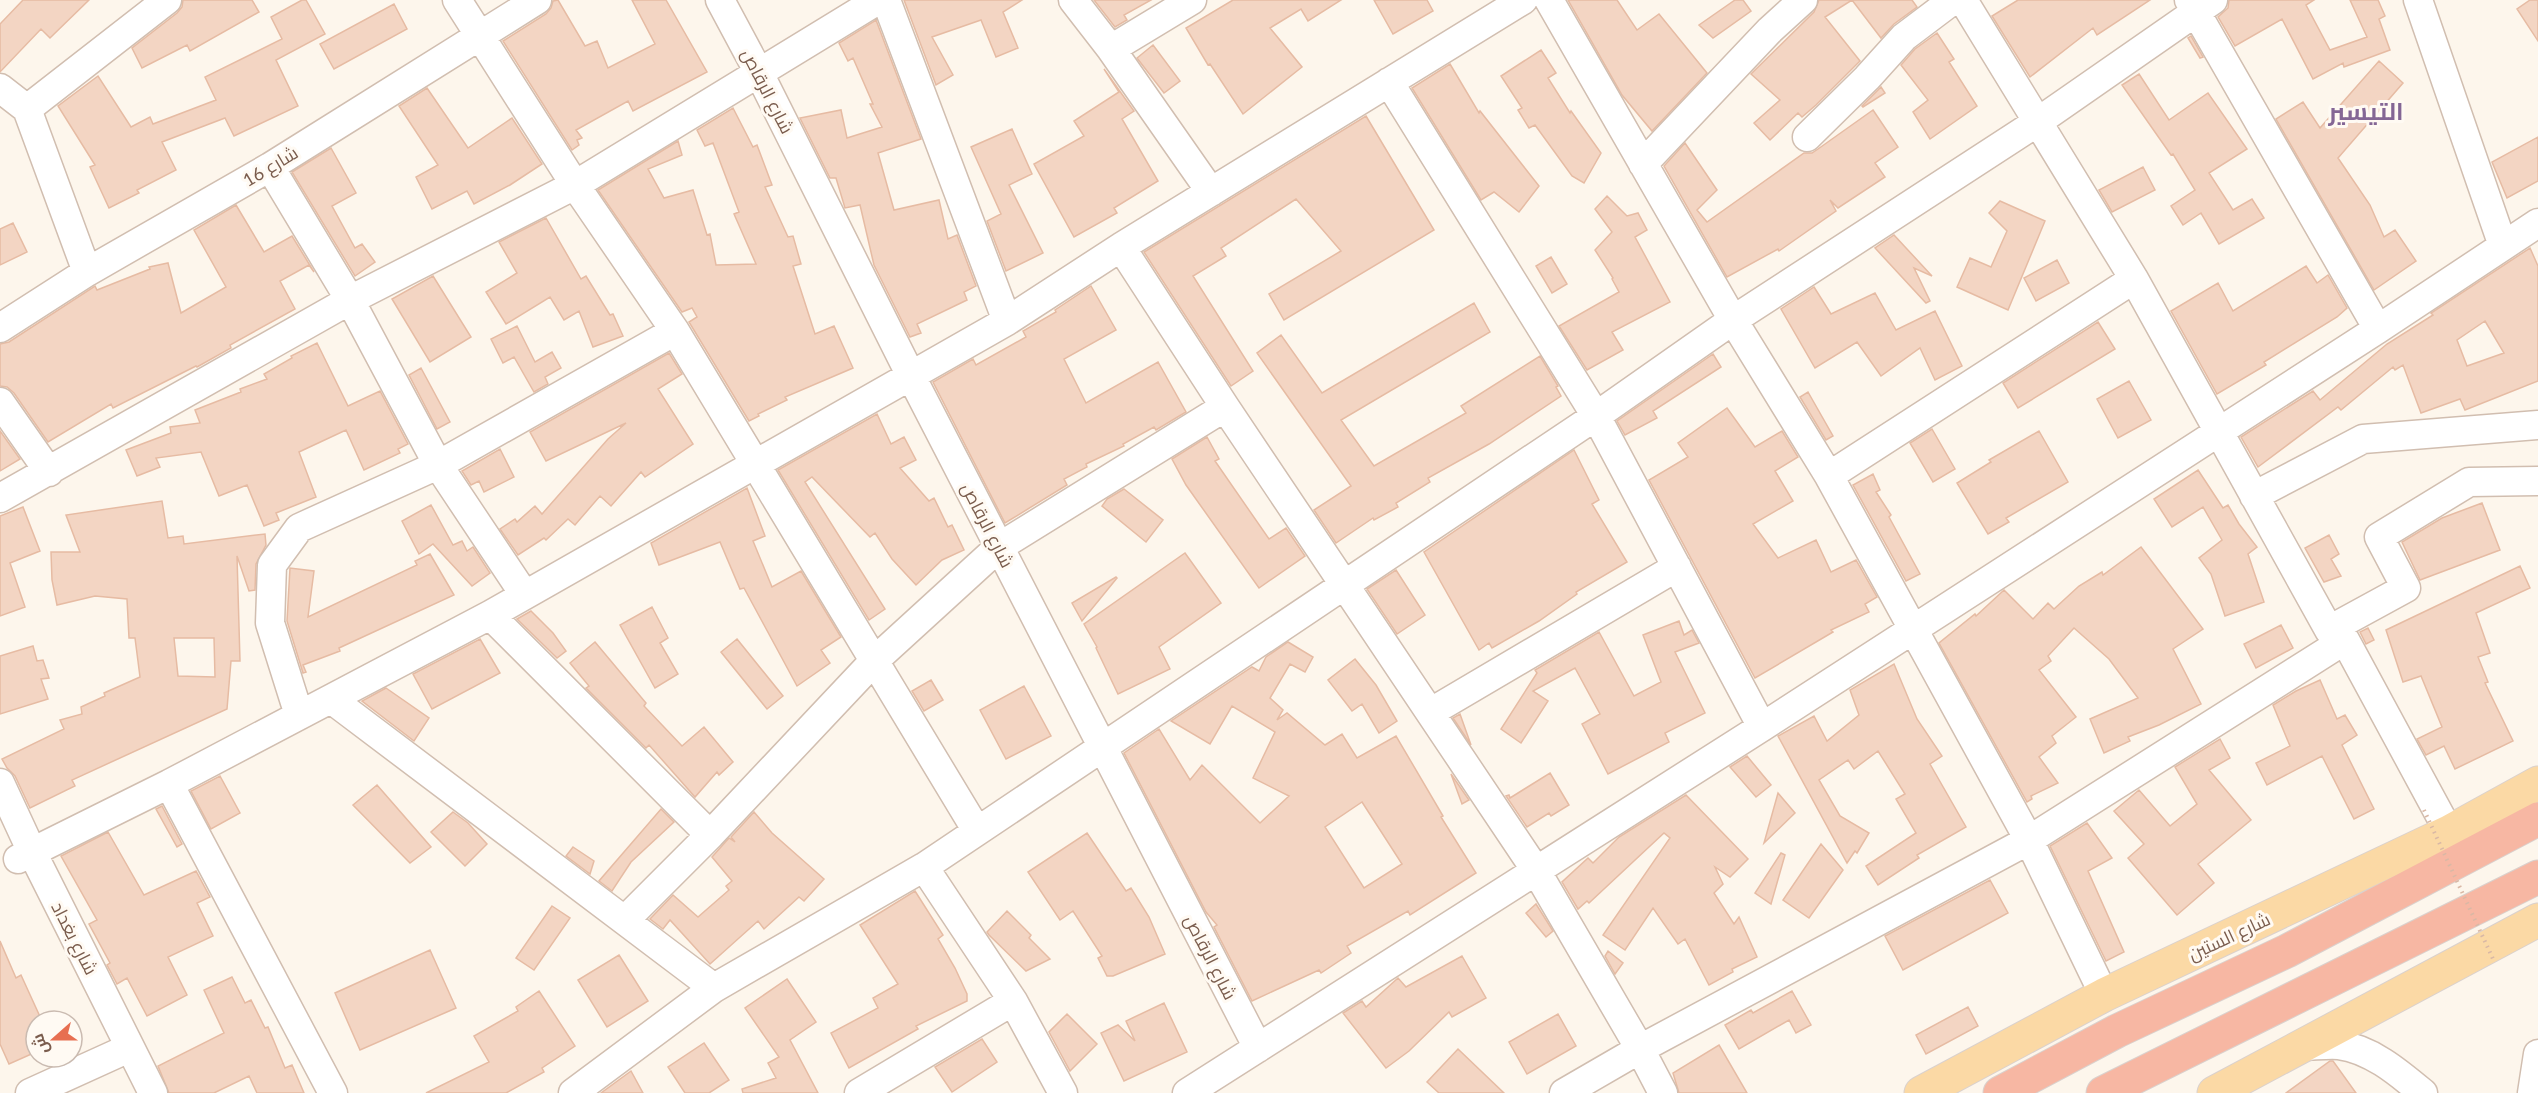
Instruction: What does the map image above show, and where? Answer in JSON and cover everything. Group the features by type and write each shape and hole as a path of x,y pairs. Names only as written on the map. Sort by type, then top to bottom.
{"highway":[{"path":"2000,1093 2117,1031 2287,951 2538,819"},
{"path":"2103,1093 2538,877"}],"main road":[{"name":"شارع الستين","path":"1922,1093 2104,995 2449,832 2538,783"},
{"path":"2214,1093 2538,920"}],"street":[{"path":"27,109 167,0"},
{"path":"457,0 575,185 675,332 977,831"},
{"name":"شارع 16","path":"0,328 87,272 270,167 537,0"},
{"name":"شارع الرقاص","path":"720,0 759,71 911,376 1258,1048"},
{"path":"0,498 350,300 575,185 878,0"},
{"path":"886,0 1007,321"},
{"path":"1073,0 1111,49 1210,192"},
{"path":"1111,49 1192,0"},
{"path":"25,856 169,784 490,615 911,376 1007,321 1121,247 1523,0"},
{"path":"1549,0 1733,320 1829,476 2029,840 2104,995"},
{"path":"1643,164 1770,30 1803,0"},
{"path":"1807,137 1867,78 1904,37 1953,0"},
{"path":"1963,0 2134,279 2254,496 2337,635 2449,832"},
{"path":"2418,0 2503,246"},
{"path":"573,1093 714,988 924,867 1596,416 1733,320 2039,121 2199,4 2378,329"},
{"path":"1389,82 1596,416 1762,727"},
{"path":"0,88 27,109 87,272"},
{"path":"270,167 350,300 438,465 524,594"},
{"path":"1186,1093 1537,872 2378,329 2538,223"},
{"path":"1121,247 1225,407 1537,872 1640,1049 1663,1093"},
{"path":"1829,476 2134,279"},
{"path":"299,716 270,623 272,566 299,528 438,465 675,332"},
{"path":"0,402 49,472"},
{"path":"626,919 710,835 873,662 999,547 1225,407"},
{"path":"2254,496 2363,439 2538,425"},
{"path":"1564,1093 1640,1049 2029,840 2406,588 2379,537 2469,482 2538,481"},
{"path":"1431,712 1677,567"},
{"path":"490,615 710,835"},
{"path":"331,699 626,919 714,988"},
{"name":"شارع بغداد","path":"0,783 25,856 153,1093"},
{"path":"169,784 333,1093"},
{"path":"0,823 25,856 135,1093"},
{"path":"924,867 1013,1001 1063,1093"},
{"path":"859,1093 1013,1001"},
{"path":"2302,1046 2339,1045 2362,1051 2402,1075 2423,1093"},
{"path":"30,1093 116,1054"},
{"path":"2532,1093 2538,1054"}],"path":[{"path":"2424,810 2494,961"}],"building":[{"path":"23,0 89,0 50,38 41,29 0,72 0,24"},
{"path":"183,0 252,0 259,12 190,51 187,45 142,68 132,48 177,13 182,7"},
{"path":"306,0 325,34 276,60 298,106 234,136 225,118 162,142 176,170 137,190 139,193 109,208 90,167 95,165 58,106 98,76 131,127 150,117 153,124 216,100 205,77 282,39 271,17"},
{"path":"558,0 585,46 597,41 608,68 655,44 632,0 666,0 707,72 633,111 628,101 576,130 582,138 577,140 579,145 572,150 503,41 546,14 553,1"},
{"path":"904,0 1022,0 1003,12 1018,48 996,57 981,20 932,37 953,75 936,85"},
{"path":"1094,0 1151,0 1124,15 1127,20 1115,27"},
{"path":"1233,0 1341,0 1308,21 1301,9 1270,28 1302,67 1243,114 1210,64 1208,65 1186,28"},
{"path":"1374,0 1427,0 1433,11 1393,34"},
{"path":"1568,0 1617,0 1637,30 1659,14 1707,73 1652,131 1622,95"},
{"path":"1735,0 1743,0 1751,11 1713,38 1699,25"},
{"path":"1819,0 1852,0 1825,17 1860,61 1816,105 1802,117 1798,113 1770,140 1754,123 1780,100 1751,74 1814,12"},
{"path":"1852,0 1912,0 1917,7 1894,24 1881,38"},
{"path":"2018,0 2150,0 2097,35 2093,28 2030,77 1992,16"},
{"path":"2229,0 2314,0 2306,5 2330,50 2367,37 2350,0 2378,0 2385,16 2379,19 2390,50 2344,67 2343,63 2313,79 2282,19 2235,46 2218,17 2228,8"},
{"path":"2530,0 2538,0 2538,41 2517,9"},
{"path":"394,4 407,29 334,69 320,44"},
{"path":"876,20 921,139 878,153 894,210 939,200 948,239 957,235 976,286 964,292 967,300 917,324 921,333 910,337 874,265 860,205 845,208 836,178 830,178 800,118 841,110 847,138 882,127 870,104 873,104 853,58 848,61 839,43"},
{"path":"1937,33 1954,59 1949,62 1977,106 1930,139 1913,112 1928,100 1901,65 1915,49"},
{"path":"2191,36 2203,57 2200,58 2188,38"},
{"path":"1153,45 1180,81 1164,93 1137,58"},
{"path":"1541,50 1556,73 1548,78 1570,113 1571,111 1601,153 1584,183 1572,176 1535,125 1529,128 1518,110 1522,108 1501,76"},
{"path":"2379,61 2403,83 2338,158 2370,205 2384,237 2395,230 2416,261 2374,290 2276,119 2303,102 2320,128"},
{"path":"1450,64 1479,113 1480,111 1539,186 1519,212 1494,192 1481,200 1412,88"},
{"path":"1104,69 1134,111 1122,119 1158,181 1114,208 1117,213 1074,237 1034,164 1084,136 1074,121 1119,92"},
{"path":"2139,74 2169,120 2208,93 2247,149 2209,173 2233,210 2252,199 2264,218 2219,244 2201,213 2183,225 2171,206 2195,190 2173,154 2171,155 2122,85"},
{"path":"1881,87 1885,93 1863,107 1862,106"},
{"path":"427,88 468,148 512,118 542,164 510,185 474,204 467,191 432,209 416,177 438,165 399,106"},
{"path":"733,108 753,147 757,145 772,185 765,187 788,237 793,236 801,264 793,266 815,334 834,326 853,368 785,397 787,400 749,421 689,322 697,317 692,308 682,312 598,190 678,141 682,155 648,169 664,198 693,190 707,235 710,234 716,265 756,264 734,214 739,212 713,143 705,146 697,130"},
{"path":"1873,110 1898,147 1875,163 1885,177 1838,208 1830,200 1836,211 1779,251 1778,249 1727,277 1664,166 1685,143 1717,190 1697,210 1707,222 1804,153 1812,153"},
{"path":"1366,116 1434,230 1284,320 1269,294 1341,251 1296,199 1221,248 1226,256 1193,276 1253,371 1231,386 1144,252"},
{"path":"1012,129 1032,174 1009,185 1043,253 1006,271 987,221 1001,214 971,147"},
{"path":"2538,137 2538,181 2507,198 2492,162"},
{"path":"331,148 356,193 332,206 355,248 362,244 375,262 355,276 292,172"},
{"path":"2143,167 2155,190 2112,212 2099,190"},
{"path":"1607,196 1627,216 1638,213 1647,230 1635,237 1670,302 1612,332 1623,350 1587,370 1559,326 1619,292 1595,250 1612,232 1595,209"},
{"path":"2000,201 2045,221 2008,310 1957,287 1970,258 1991,267 2007,231 1989,213"},
{"path":"236,205 264,252 292,236 314,272 309,265 280,281 295,309 230,345 231,348 197,367 113,408 111,404 48,442 14,393 7,387 0,386 0,344 9,342 95,286 97,290 150,269 149,267 168,263 181,313 226,287 194,230"},
{"path":"546,218 581,279 586,276 610,315 613,314 623,336 593,347 579,311 564,320 550,297 506,324 486,292 517,273 499,242"},
{"path":"13,223 27,252 0,265 0,229"},
{"path":"1894,235 1932,276 1914,268 1930,301 1926,303 1875,248"},
{"path":"2530,248 2538,266 2538,381 2465,410 2460,399 2421,413 2403,365 2395,370 2393,367 2341,410 2338,407 2258,467 2241,437 2313,391 2320,400 2387,344 2433,315 2431,313","holes":["2485,321 2504,353 2467,366 2457,340"]},
{"path":"1551,257 1567,284 1552,293 1536,266"},
{"path":"2057,260 2069,283 2036,301 2024,278"},
{"path":"2306,266 2317,283 2328,275 2347,308 2337,317 2264,362 2266,365 2217,394 2171,311 2218,283 2233,311"},
{"path":"433,276 471,337 430,362 392,299"},
{"path":"1091,286 1116,330 1064,359 1086,403 1158,362 1186,412 1156,430 1154,427 1123,444 1124,446 1086,464 1087,467 1064,479 1067,485 1005,523 933,382 973,359 976,365 1026,337 1023,331 1056,312 1055,310"},
{"path":"1814,287 1831,314 1875,293 1896,330 1935,311 1962,366 1935,380 1920,348 1881,376 1857,342 1815,368 1781,309"},
{"path":"1474,303 1490,332 1341,420 1374,466 1466,413 1461,406 1540,356 1558,386 1556,387 1561,396 1489,444 1428,478 1430,482 1396,503 1398,507 1374,520 1373,518 1336,543 1314,510 1351,486 1257,353 1281,335 1322,393"},
{"path":"2098,322 2115,349 2018,408 2003,383"},
{"path":"517,326 535,362 552,352 561,368 545,377 548,384 534,392 514,357 503,363 491,339"},
{"path":"317,343 348,406 380,391 408,444 398,449 400,453 364,470 346,430 299,452 316,497 276,513 279,520 264,526 247,485 219,496 201,452 156,458 160,467 137,476 126,450 171,433 170,427 200,423 195,410 267,379 264,374 292,358 291,356"},
{"path":"669,353 682,374 658,389 693,444 645,477 641,472 611,506 600,496 575,525 568,519 546,540 544,538 518,555 500,529 515,519 517,522 535,506 542,514 608,439 626,423 546,461 530,432"},
{"path":"1713,354 1721,367 1653,411 1657,418 1625,435 1617,421"},
{"path":"421,368 450,422 437,429 409,375"},
{"path":"2129,381 2151,420 2118,438 2097,399"},
{"path":"1808,392 1833,436 1826,440 1800,397"},
{"path":"1727,408 1755,447 1782,431 1798,457 1775,471 1793,501 1753,524 1778,558 1816,540 1831,572 1856,560 1877,597 1865,604 1869,612 1831,630 1833,632 1755,678 1649,480 1688,457 1678,443"},
{"path":"877,414 891,444 904,437 916,460 900,468 929,501 934,498 948,527 952,525 964,550 942,560 916,585 892,559 875,533 870,537 812,477 805,482 885,609 869,620 778,470"},
{"path":"1932,429 1955,469 1933,482 1910,443"},
{"path":"0,431 20,459 0,471"},
{"path":"2039,431 2068,482 2006,518 2009,522 1988,534 1957,483 1991,462 1989,460"},
{"path":"1207,437 1219,459 1215,461 1269,539 1286,528 1305,556 1259,588 1186,485 1172,459"},
{"path":"500,449 514,477 484,492 479,481 471,485 462,471"},
{"path":"1574,450 1599,500 1592,504 1627,562 1576,592 1577,594 1539,621 1492,648 1489,643 1479,650 1424,552"},
{"path":"2198,470 2223,508 2228,505 2257,547 2248,554 2264,602 2225,616 2211,574 2199,558 2222,540 2203,507 2172,527 2154,499"},
{"path":"1873,474 1880,490 1876,492 1891,515 1889,517 1920,574 1906,581 1853,485"},
{"path":"747,488 765,536 753,541 772,587 801,571 841,637 821,650 830,663 797,686 744,588 740,589 720,542 659,565 651,543"},
{"path":"1124,489 1163,520 1146,542 1102,506 1107,499"},
{"path":"162,501 168,538 183,536 184,544 265,534 266,545 256,564 255,590 249,591 237,556 240,661 231,661 227,709 72,780 75,786 30,808 15,776 2,759 64,729 60,720 82,714 81,707 105,696 104,693 140,677 135,638 129,638 127,599 95,596 57,605 52,580 51,552 80,552 66,515","holes":["174,638 214,638 215,677 178,676"]},
{"path":"2482,503 2500,550 2420,580 2402,542 2442,518"},
{"path":"431,505 453,545 462,541 467,551 473,547 490,573 472,586 433,544 419,554 402,521"},
{"path":"23,507 40,551 10,563 25,607 0,616 0,516"},
{"path":"2329,535 2339,554 2331,559 2341,576 2324,582 2305,548"},
{"path":"2141,547 2203,629 2173,649 2201,704 2159,725 2128,737 2130,741 2104,753 2090,719 2138,698 2109,659 2074,628 2048,656 2051,661 2039,670 2076,717 2052,736 2056,743 2039,757 2058,783 2031,796 2032,799 2027,802 1939,643 1975,614 1976,616 2004,590 2033,619 2048,603 2054,609 2079,586 2102,572 2103,575"},
{"path":"1185,553 1221,603 1159,647 1170,669 1118,694 1084,624"},
{"path":"430,554 454,595 339,648 340,651 303,665 306,672 303,673 287,621 290,568 314,571 308,617 417,565 415,561"},
{"path":"2520,566 2530,588 2476,613 2490,653 2478,657 2488,682 2485,683 2513,741 2455,769 2444,746 2426,755 2417,739 2442,727 2421,676 2403,682 2386,630"},
{"path":"1396,570 1425,615 1397,634 1367,589"},
{"path":"1117,578 1082,621 1072,603"},
{"path":"652,607 668,638 660,643 678,674 655,688 620,625"},
{"path":"531,611 553,633 566,651 557,658 517,619"},
{"path":"1679,621 1684,635 1692,630 1699,643 1675,652 1705,713 1665,733 1669,742 1608,774 1582,724 1600,714 1575,668 1533,691 1548,701 1521,743 1501,729 1537,673 1535,670 1599,632 1634,696 1661,682 1643,635"},
{"path":"2281,625 2293,648 2256,668 2244,644"},
{"path":"2368,628 2374,640 2366,644 2360,632"},
{"path":"480,639 500,673 432,709 413,674"},
{"path":"737,639 783,696 767,709 721,652"},
{"path":"595,642 646,703 644,706 682,746 704,727 733,762 719,775 717,772 695,797 649,745 646,748 586,688 589,686 570,663"},
{"path":"1288,642 1313,657 1305,672 1290,664 1270,698 1283,710 1277,720 1287,713 1325,745 1342,734 1357,758 1396,736 1443,816 1441,817 1476,873 1410,915 1408,911 1347,946 1351,953 1321,973 1319,970 1252,1001 1214,927 1217,925 1206,912 1124,753 1159,729 1190,780 1202,765 1260,823 1289,796 1253,778 1275,732 1232,706 1210,744 1171,721 1252,667 1259,671 1266,657","holes":["1362,802 1402,864 1364,888 1325,827"]},
{"path":"33,646 37,661 43,660 49,678 41,679 48,699 0,714 0,656"},
{"path":"1355,659 1376,685 1397,721 1379,733 1362,704 1352,711 1328,680"},
{"path":"1894,664 1917,719 1942,756 1930,764 1966,827 1917,855 1919,858 1878,885 1866,866 1916,833 1896,799 1905,794 1878,751 1854,769 1848,760 1819,780 1840,816 1869,833 1857,853 1855,851 1847,863 1778,736 1814,716 1827,741 1859,715 1850,690"},
{"path":"931,680 943,700 924,711 912,691"},
{"path":"2320,680 2337,719 2345,715 2357,735 2342,745 2374,809 2354,819 2322,756 2267,785 2256,763 2290,746 2273,705"},
{"path":"1024,686 1051,736 1006,759 980,710"},
{"path":"386,688 429,718 414,741 362,701"},
{"path":"1460,714 1471,745 1453,718"},
{"path":"2220,739 2230,758 2209,770 2251,820 2198,864 2214,883 2177,915 2128,858 2144,844 2114,811 2139,790 2170,826 2197,804 2175,767"},
{"path":"1747,756 1771,785 1756,797 1730,767"},
{"path":"1550,773 1569,805 1551,816 1549,813 1527,827 1506,796 1509,795 1510,798"},
{"path":"1451,774 1469,800 1462,804"},
{"path":"220,776 240,813 211,829 191,791"},
{"path":"377,785 431,847 410,863 353,805"},
{"path":"1778,793 1795,813 1764,843"},
{"path":"1686,795 1748,859 1730,877 1715,867 1723,884 1714,893 1734,924 1739,917 1757,957 1732,969 1733,972 1709,985 1685,939 1678,944 1653,908 1625,950 1603,935 1670,838 1664,833 1589,903 1587,901 1578,909 1562,882 1588,858 1593,863 1619,837"},
{"path":"162,806 182,844 177,847 156,809"},
{"path":"661,809 674,822 631,862 612,891 599,881"},
{"path":"453,812 468,823 487,844 465,866 431,832"},
{"path":"754,812 772,833 824,879 804,901 799,897 764,929 758,921 710,964 670,920 663,929 650,919 673,895 698,917 729,890 726,886 732,881 712,857 729,838 735,842 731,837"},
{"path":"2087,823 2112,858 2088,871 2124,952 2106,961 2050,846"},
{"path":"108,832 144,895 196,871 210,897 197,903 213,936 168,957 187,995 147,1016 127,978 117,984 107,965 110,963 89,924 97,920 61,856"},
{"path":"1087,833 1126,891 1131,888 1149,917 1165,954 1113,976 1107,976 1098,958 1102,956 1073,911 1060,920 1028,872"},
{"path":"1821,844 1843,870 1809,918 1783,900"},
{"path":"573,847 594,861 590,874 566,856"},
{"path":"1781,853 1785,855 1771,904 1755,893"},
{"path":"1990,880 2008,913 1903,970 1885,936"},
{"path":"915,891 943,935 938,939 955,968 967,994 967,1001 916,1026 918,1029 849,1068 831,1033 878,1008 873,998 898,984 860,925"},
{"path":"1536,904 1553,931 1546,937 1526,913"},
{"path":"552,906 570,918 534,970 516,958"},
{"path":"1007,911 1031,935 1029,938 1050,959 1026,971 989,935 987,932"},
{"path":"0,941 16,978 21,975 37,1009 24,1009 24,1057 9,1064 0,1044"},
{"path":"430,950 456,1008 360,1050 335,993"},
{"path":"1608,951 1623,963 1615,974 1605,956"},
{"path":"619,955 648,1001 607,1027 578,980"},
{"path":"1462,956 1486,998 1452,1017 1449,1012 1409,1051 1386,1068 1343,1013 1362,1001 1366,1007 1398,978 1406,987"},
{"path":"232,977 245,1003 251,1000 265,1028 268,1027 285,1068 292,1065 304,1093 257,1093 249,1076 214,1093 169,1093 158,1066 224,1033 204,990"},
{"path":"787,979 816,1022 790,1040 818,1093 743,1093 742,1089 776,1078 768,1063 779,1057 745,1008"},
{"path":"539,991 575,1046 542,1068 544,1072 506,1093 426,1093 489,1062 474,1036 518,1011 516,1007"},
{"path":"1792,991 1811,1025 1796,1033 1789,1020 1739,1049 1725,1025 1751,1010 1753,1013"},
{"path":"1164,1003 1187,1052 1124,1081 1101,1033 1118,1025 1135,1041 1126,1021"},
{"path":"1968,1007 1978,1026 1926,1054 1916,1035"},
{"path":"1067,1014 1097,1044 1070,1071 1049,1032"},
{"path":"1558,1014 1576,1046 1527,1074 1509,1042"},
{"path":"982,1039 997,1062 952,1092 935,1067"},
{"path":"704,1043 729,1080 709,1093 685,1093 668,1067"},
{"path":"1719,1045 1747,1093 1679,1093 1673,1073"},
{"path":"1458,1049 1504,1093 1439,1093 1427,1082"},
{"path":"2333,1061 2356,1093 2286,1093"},
{"path":"631,1071 643,1093 601,1093"}],"district":[{"name":"التيسير","path":"2366,110"}]}
